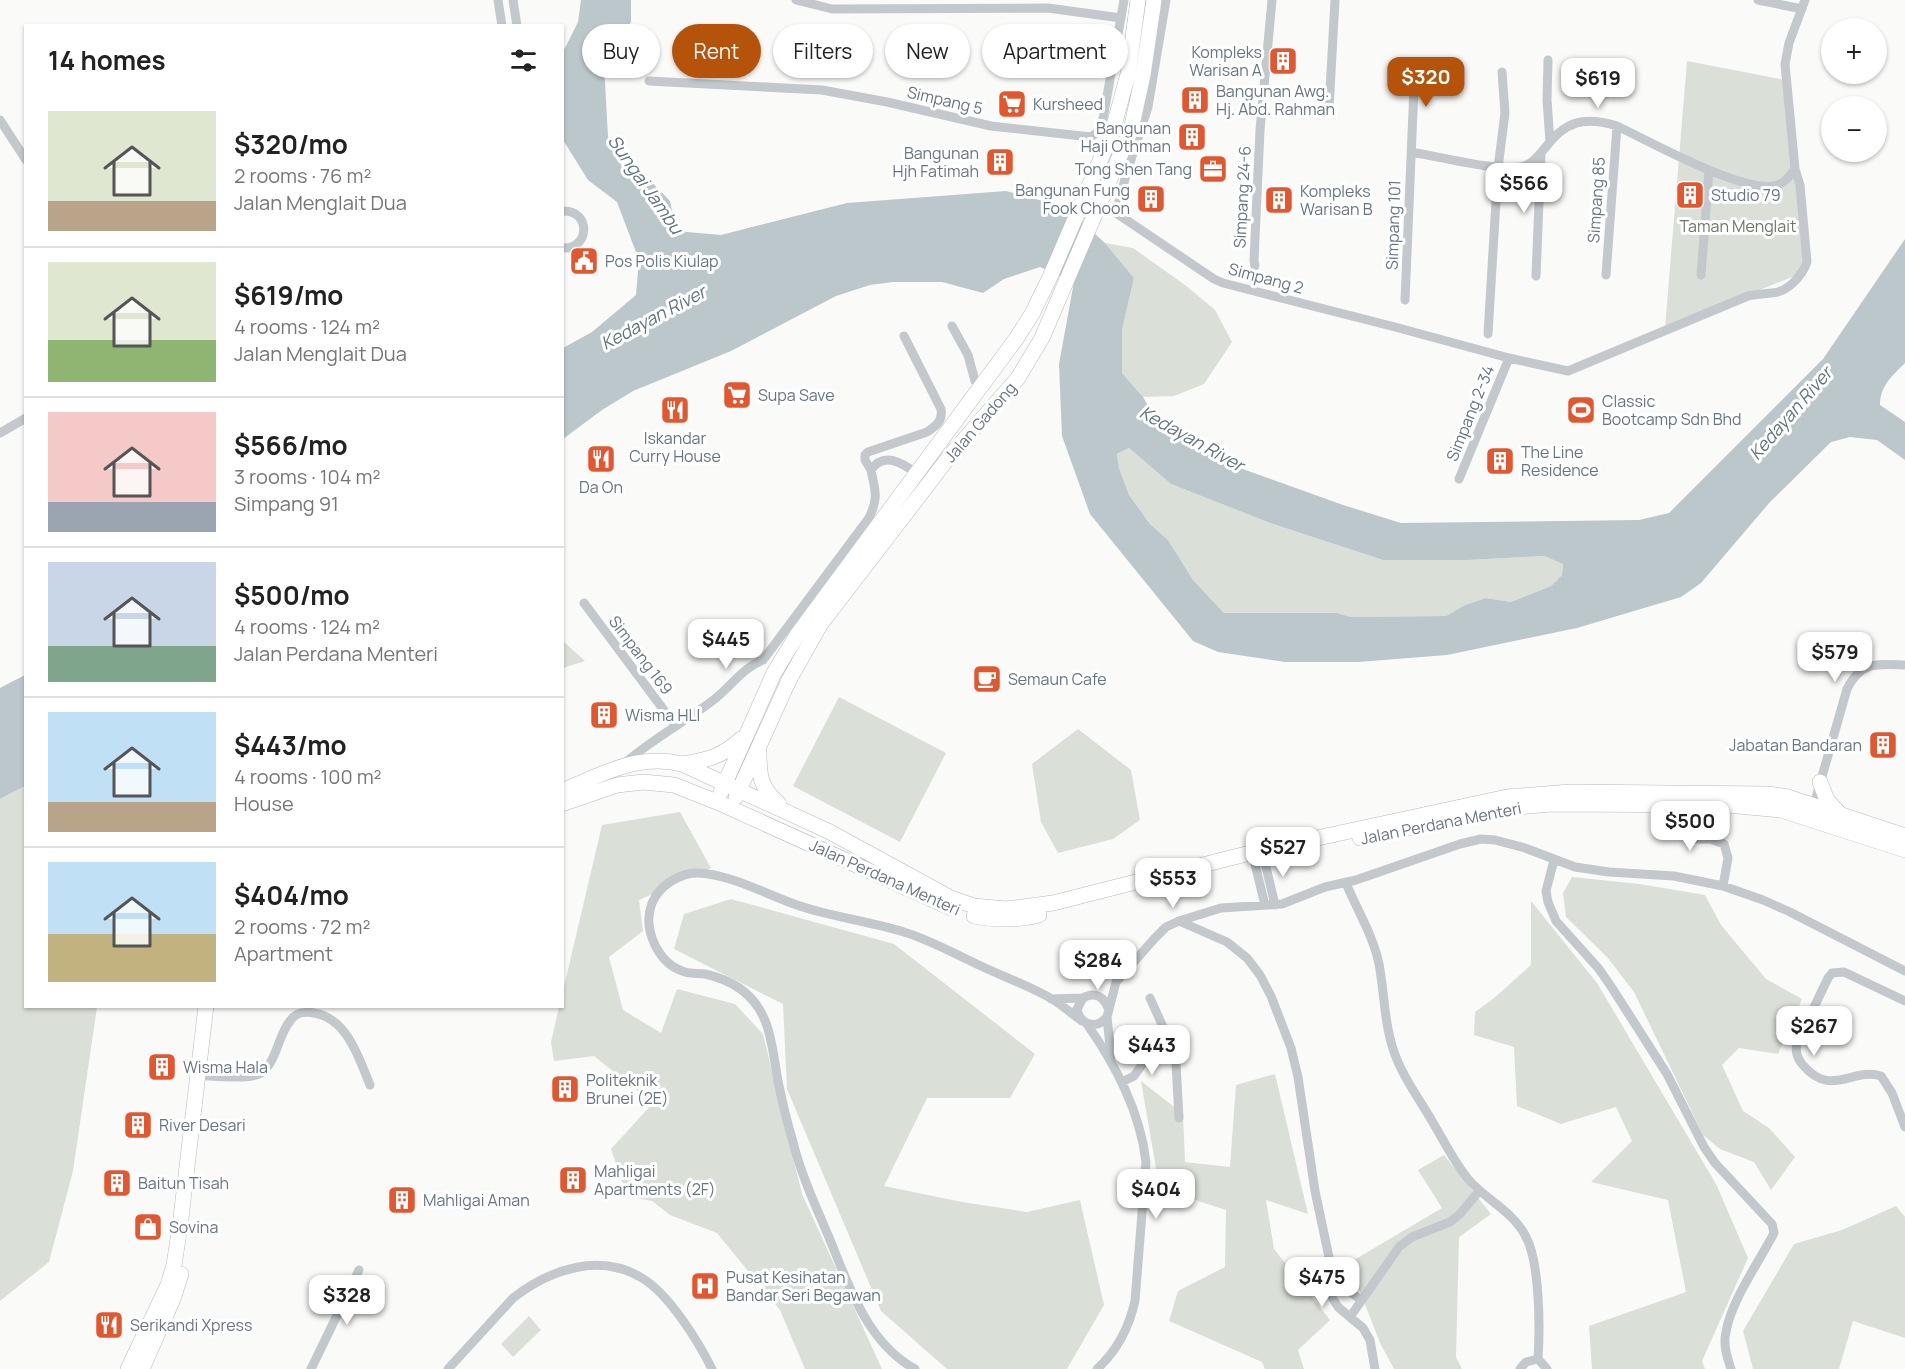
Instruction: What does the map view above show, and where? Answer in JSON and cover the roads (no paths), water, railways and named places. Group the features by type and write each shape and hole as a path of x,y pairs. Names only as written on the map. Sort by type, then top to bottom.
{"main road":[{"name":"Jalan Gadong","path":"731,808 789,680 820,625 922,477 980,387 1021,331 1050,277 1112,133 1122,99 1138,0"},
{"name":"Jalan Gadong","path":"717,802 746,734 785,653 922,477 1018,378 1042,338 1128,139 1137,104 1154,0"},
{"path":"564,790 621,766 654,760 682,764 706,760 721,754 746,734"},
{"path":"759,745 759,773 762,785 786,811"},
{"name":"Jalan Perdana Menteri","path":"682,764 870,852 951,898 987,908 1023,909 1485,800 1529,794 1570,792 1754,793 1788,797 1812,812 1905,850"},
{"name":"Jalan Perdana Menteri","path":"564,803 617,785 643,782 674,785 731,808 946,906 972,916 999,920 1034,917 1258,855 1509,808 1571,803 1763,807 1840,814 1905,836"},
{"path":"1788,797 1809,792 1820,782 1827,800 1840,814"},
{"path":"128,1369 168,1285 174,1265 206,1008"},
{"path":"142,1369 173,1299 184,1263 216,1008"}],"street":[{"path":"498,0 502,24"},
{"path":"513,0 517,24"},
{"path":"796,0 824,9 837,10 1048,8 1121,18 1124,0"},
{"name":"Simpang 2","path":"1166,0 1148,107 1116,213 1223,283 1509,358 1568,371 1748,296 1773,293 1792,284 1804,270 1807,262 1800,185 1796,169"},
{"name":"Simpang 24-6","path":"1255,266 1260,130 1272,0"},
{"path":"1329,109 1335,0"},
{"path":"1411,152 1498,168 1525,166 1541,153 1563,128 1574,123 1606,123 1617,126 1709,170 1745,182 1772,186 1782,183 1796,169 1785,64 1789,43 1804,5 1758,0"},
{"name":"Simpang 5","path":"649,81 822,90 887,102 991,126 1091,137 1099,131 1103,119 1121,18"},
{"path":"1548,60 1547,100 1550,142"},
{"name":"Simpang 101","path":"1405,300 1415,64"},
{"path":"1488,334 1498,168 1505,113 1503,72"},
{"path":"0,120 24,157"},
{"name":"Simpang 85","path":"1606,275 1617,126"},
{"path":"1536,276 1541,153"},
{"path":"1701,275 1709,170"},
{"path":"564,208 579,215 583,220 585,232 574,247 564,248"},
{"path":"952,326 968,355 975,381 980,387"},
{"name":"Jalan Gadong","path":"871,470 865,460 868,452 927,432 935,426 942,415 904,336"},
{"name":"Simpang 2-34","path":"1460,479 1509,358"},
{"path":"0,433 24,419"},
{"path":"621,766 718,696 753,664 763,660 869,519 876,496 871,470 875,464 887,459 895,460 922,477"},
{"name":"Simpang 169","path":"584,603 675,725"},
{"path":"1812,812 1847,689 1854,675 1877,664 1905,665"},
{"path":"1689,805 1690,837 1719,840 1724,844 1728,858 1723,886"},
{"path":"1112,1060 1077,1009 1087,996 1116,982 1166,927 1221,908 1270,905 1300,898 1325,887 1346,883 1481,839 1508,843 1575,867 1593,871 1674,876 1723,886 1754,896 1790,912 1905,971"},
{"path":"1258,855 1270,905"},
{"path":"1554,860 1546,891 1556,921 1599,969 1612,988 1667,1074 1704,1147 1715,1163 1774,1229 1774,1233 1731,1314 1725,1333 1726,1354 1731,1369"},
{"path":"915,1369 891,1351 877,1335 852,1294 811,1197 793,1146 764,1014 752,996 735,984 720,978 684,972 671,965 654,944 650,930 652,903 669,882 681,876 695,873 714,874 799,906 904,932 935,944 1051,999 1084,1022 1098,1024 1107,1013 1116,982"},
{"path":"1346,883 1376,954 1388,1028 1398,1063 1459,1168 1479,1191 1515,1221 1528,1239 1533,1260 1539,1314 1538,1359"},
{"path":"1179,921 1227,942 1247,958 1260,975 1271,996 1291,1048 1298,1077 1315,1191 1330,1262 1335,1278 1361,1300"},
{"path":"1905,1001 1844,972 1832,973 1795,1051 1801,1063 1818,1079 1836,1081 1875,1074 1881,1076 1892,1093 1905,1127"},
{"path":"1051,999 1099,996 1105,1001 1108,1044 1112,1060 1136,1114 1144,1139 1146,1162 1135,1300 1131,1318 1120,1341 1097,1369"},
{"path":"1150,998 1172,1047 1178,1080 1179,1118"},
{"path":"207,1076 254,1076 262,1072 270,1062 289,1022 296,1015 305,1011 323,1014 344,1031 357,1052 370,1085"},
{"path":"1122,1083 1134,1077 1148,1056 1172,1047"},
{"path":"1350,1317 1399,1247 1412,1237 1450,1222 1460,1214 1479,1191"},
{"path":"448,1369 513,1298 525,1288 557,1272 581,1266 604,1265 626,1270 643,1278 656,1290 695,1338 712,1369"},
{"path":"311,1369 359,1270"},
{"path":"1320,1278 1331,1298 1363,1328 1370,1340 1376,1369"},
{"path":"1520,1369 1526,1362 1538,1359 1547,1369"}],"water":[{"path":"581,0 631,0 630,24 582,24 582,78 605,78 608,137 670,201 676,231 721,235 847,203 1006,191 1065,207 1105,243 1134,278 1122,330 1122,373 1143,397 1160,426 1226,463 1401,523 1639,520 1669,513 1823,359 1905,239 1905,363 1884,387 1880,405 1905,422 1905,460 1877,440 1850,437 1831,442 1770,502 1701,583 1681,597 1577,628 1447,655 1358,662 1285,662 1218,652 1193,641 1090,514 1062,436 1059,364 1074,282 1040,267 1004,279 983,293 942,282 893,282 870,285 836,296 731,351 633,391 602,410 564,438 564,347 592,332 636,295 639,260 617,202 588,180 564,142 564,50 578,22","holes":["1129,448 1171,484 1270,523 1383,560 1468,560 1545,556 1563,564 1562,575 1551,586 1511,602 1486,598 1465,605 1446,616 1351,617 1337,613 1224,613 1193,580 1168,540 1150,524 1129,495 1119,468 1117,454"]},
{"path":"24,676 24,787 0,799 0,688"}],"place":[{"name":"Kompleks Warisan A","path":"1283,61"},
{"name":"Bangunan Awg. Hj. Abd. Rahman","path":"1195,100"},
{"name":"Kursheed","path":"1012,104"},
{"name":"Bangunan Haji Othman","path":"1192,137"},
{"name":"Bangunan Hjh Fatimah","path":"1000,162"},
{"name":"Tong Shen Tang","path":"1213,169"},
{"name":"Studio 79","path":"1690,195"},
{"name":"Bangunan Fung Fook Choon","path":"1151,199"},
{"name":"Kompleks Warisan B","path":"1279,200"},
{"name":"Pos Polis Kiulap","path":"584,261"},
{"name":"Supa Save","path":"737,395"},
{"name":"Iskandar Curry House","path":"675,410"},
{"name":"Classic Bootcamp Sdn Bhd","path":"1581,410"},
{"name":"Da On","path":"601,459"},
{"name":"The Line Residence","path":"1500,461"},
{"name":"Semaun Cafe","path":"987,679"},
{"name":"Wisma HLI","path":"604,715"},
{"name":"Jabatan Bandaran","path":"1883,745"},
{"name":"Wisma Hala","path":"162,1067"},
{"name":"Politeknik Brunei (2E)","path":"565,1089"},
{"name":"River Desari","path":"138,1125"},
{"name":"Mahligai Apartments (2F)","path":"573,1180"},
{"name":"Baitun Tisah","path":"117,1183"},
{"name":"Mahligai Aman","path":"402,1200"},
{"name":"Sovina","path":"148,1227"},
{"name":"Pusat Kesihatan Bandar Seri Begawan","path":"705,1286"},
{"name":"Serikandi Xpress","path":"109,1325"}],"water label":[{"name":"Sungai Jambu","path":"646,184"},
{"name":"Kedayan River","path":"653,317"},
{"name":"Kedayan River","path":"1790,413"},
{"name":"Kedayan River","path":"1192,438"}],"park label":[{"name":"Taman Menglait","path":"1738,226"}]}
